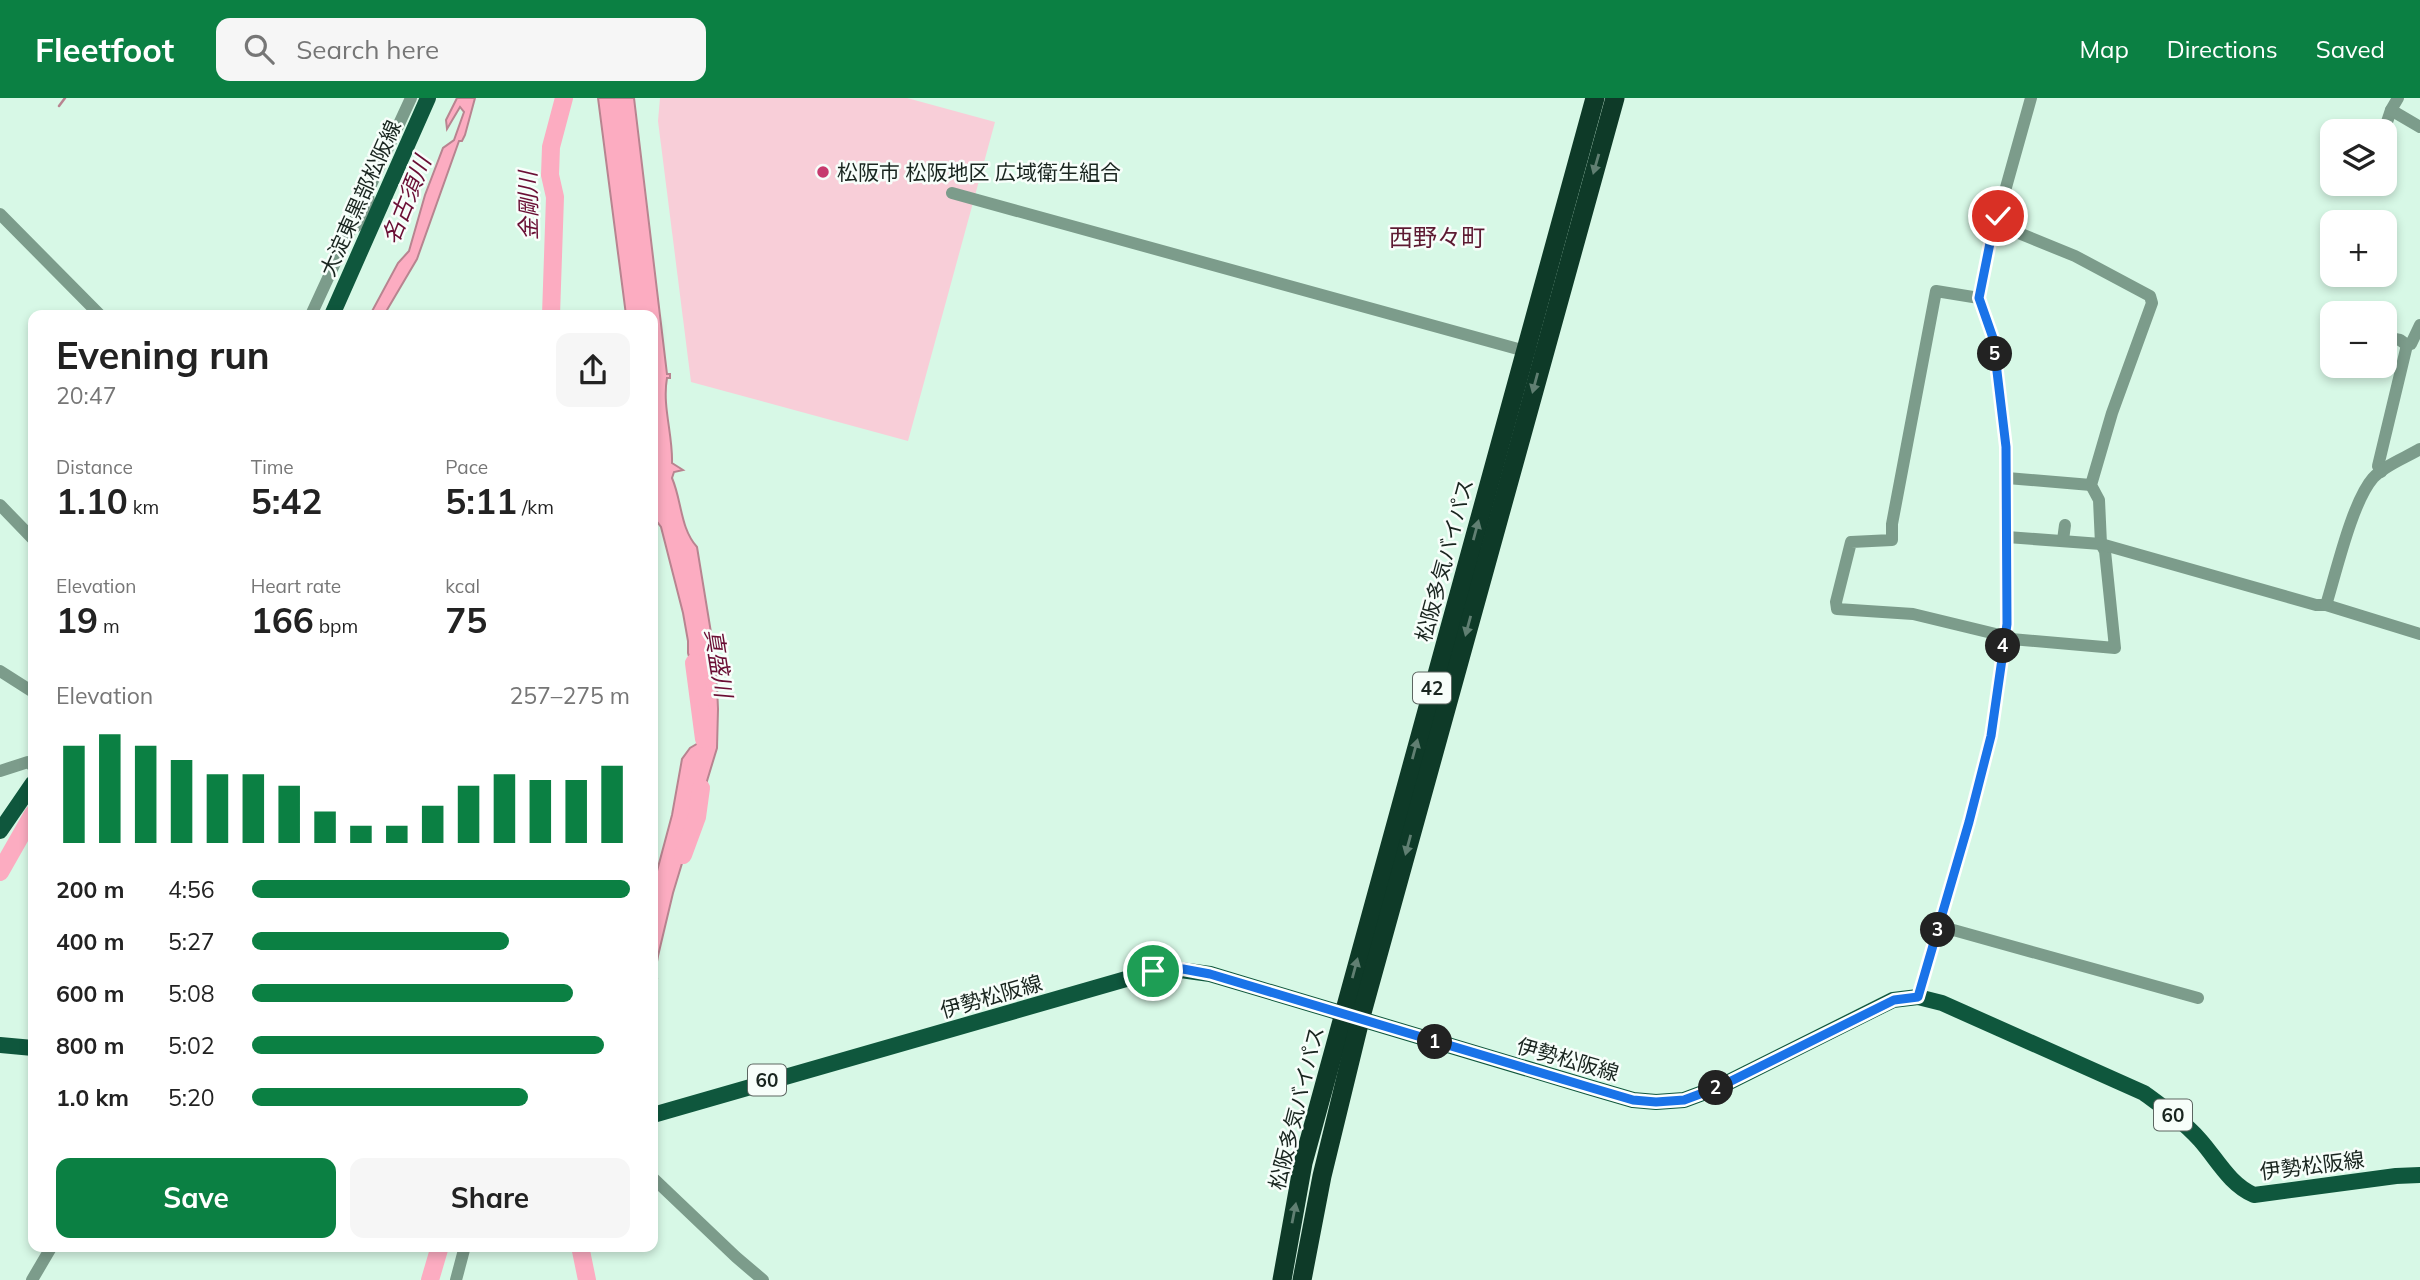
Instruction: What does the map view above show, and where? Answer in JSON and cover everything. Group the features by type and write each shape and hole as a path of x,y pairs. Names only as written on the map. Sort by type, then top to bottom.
{"highway":[{"name":"松阪多気バイパス","path":"1282,1280 1303,1163 1351,1017 1534,351 1595,98"},
{"name":"松阪多気バイパス","path":"1534,351 1615,98"},
{"name":"松阪多気バイパス","path":"1302,1280 1351,1017"}],"main road":[{"name":"大淀東黒部松阪線","path":"334,310 370,218 428,98"},
{"path":"0,831 28,790"},
{"name":"伊勢松阪線","path":"658,1113 761,1082 1164,970 1183,969 1210,974 1633,1100 1665,1102 1684,1100 1719,1087 1894,1000 1918,997 1942,1003 2144,1093 2199,1138 2234,1182 2254,1195 2420,1175"},
{"path":"0,1045 28,1048"}],"street":[{"path":"313,310 411,98"},
{"path":"1918,997 1991,736 2004,636 2008,579 2003,414 1993,338 1979,298 1994,223 2031,98"},
{"path":"2394,104 2420,127"},
{"path":"349,231 370,218 367,191"},
{"path":"952,193 1349,306 1534,351"},
{"path":"0,214 95,310"},
{"path":"1979,298 1936,291 1896,500 1892,540 1851,542 1836,602 1837,609 1913,614 2011,639 2115,648 2105,551 2101,544 2099,500 2091,485 2112,413 2152,303 2150,296 2075,256 1994,223"},
{"path":"2381,472 2378,466 2407,345 2411,344 2420,325"},
{"path":"2397,339 2407,345"},
{"path":"2326,606 2359,500 2373,478 2420,449"},
{"path":"2007,478 2091,485"},
{"path":"0,505 28,534"},
{"path":"2063,540 2065,525"},
{"path":"2007,537 2101,544 2420,634"},
{"path":"0,671 28,689"},
{"path":"0,771 28,762"},
{"path":"1939,926 2198,998"},
{"path":"658,1183 763,1280"},
{"path":"1311,1226 1315,1244 1312,1280"},
{"path":"32,1280 48,1252"},
{"path":"456,1280 463,1252"}],"shaded area":[{"path":"457,98 475,98 465,135 462,141 459,141 417,259 387,310 373,310 398,263 409,251 425,195 443,148 454,140 464,112 460,107 447,129 446,120"},
{"path":"598,98 634,98 667,374 670,374 670,378 667,378 666,399 672,463 683,470 674,472 672,478 684,523 697,547 716,663 717,748 673,893 658,956 658,867 672,815 682,759 690,748 700,742 703,707 688,653 683,613 658,523 658,310 625,310"},
{"path":"660,98 907,98 995,122 908,441 691,382 658,121"}],"waterway":[{"path":"59,106 65,98"},
{"name":"金剛川","path":"551,310 555,197 550,175 551,147 564,98"},
{"name":"真盛川","path":"694,663 704,739"},
{"name":"真盛川","path":"683,855 697,817 701,788"},
{"name":"名古須川","path":"0,872 28,823"},
{"name":"金剛川","path":"430,1280 438,1252"},
{"name":"真盛川","path":"581,1252 587,1280"}],"place":[{"name":"松阪市 松阪地区 広域衛生組合","path":"823,172"}],"district":[{"name":"西野々町","path":"1437,237"}],"route":[{"path":"1153,971 1183,969 1210,974 1633,1100 1656,1102 1684,1100 1719,1087 1894,1000 1918,997 1991,736 2007,624 2006,447 1993,338 1979,298 1994,223 1998,216"}]}
